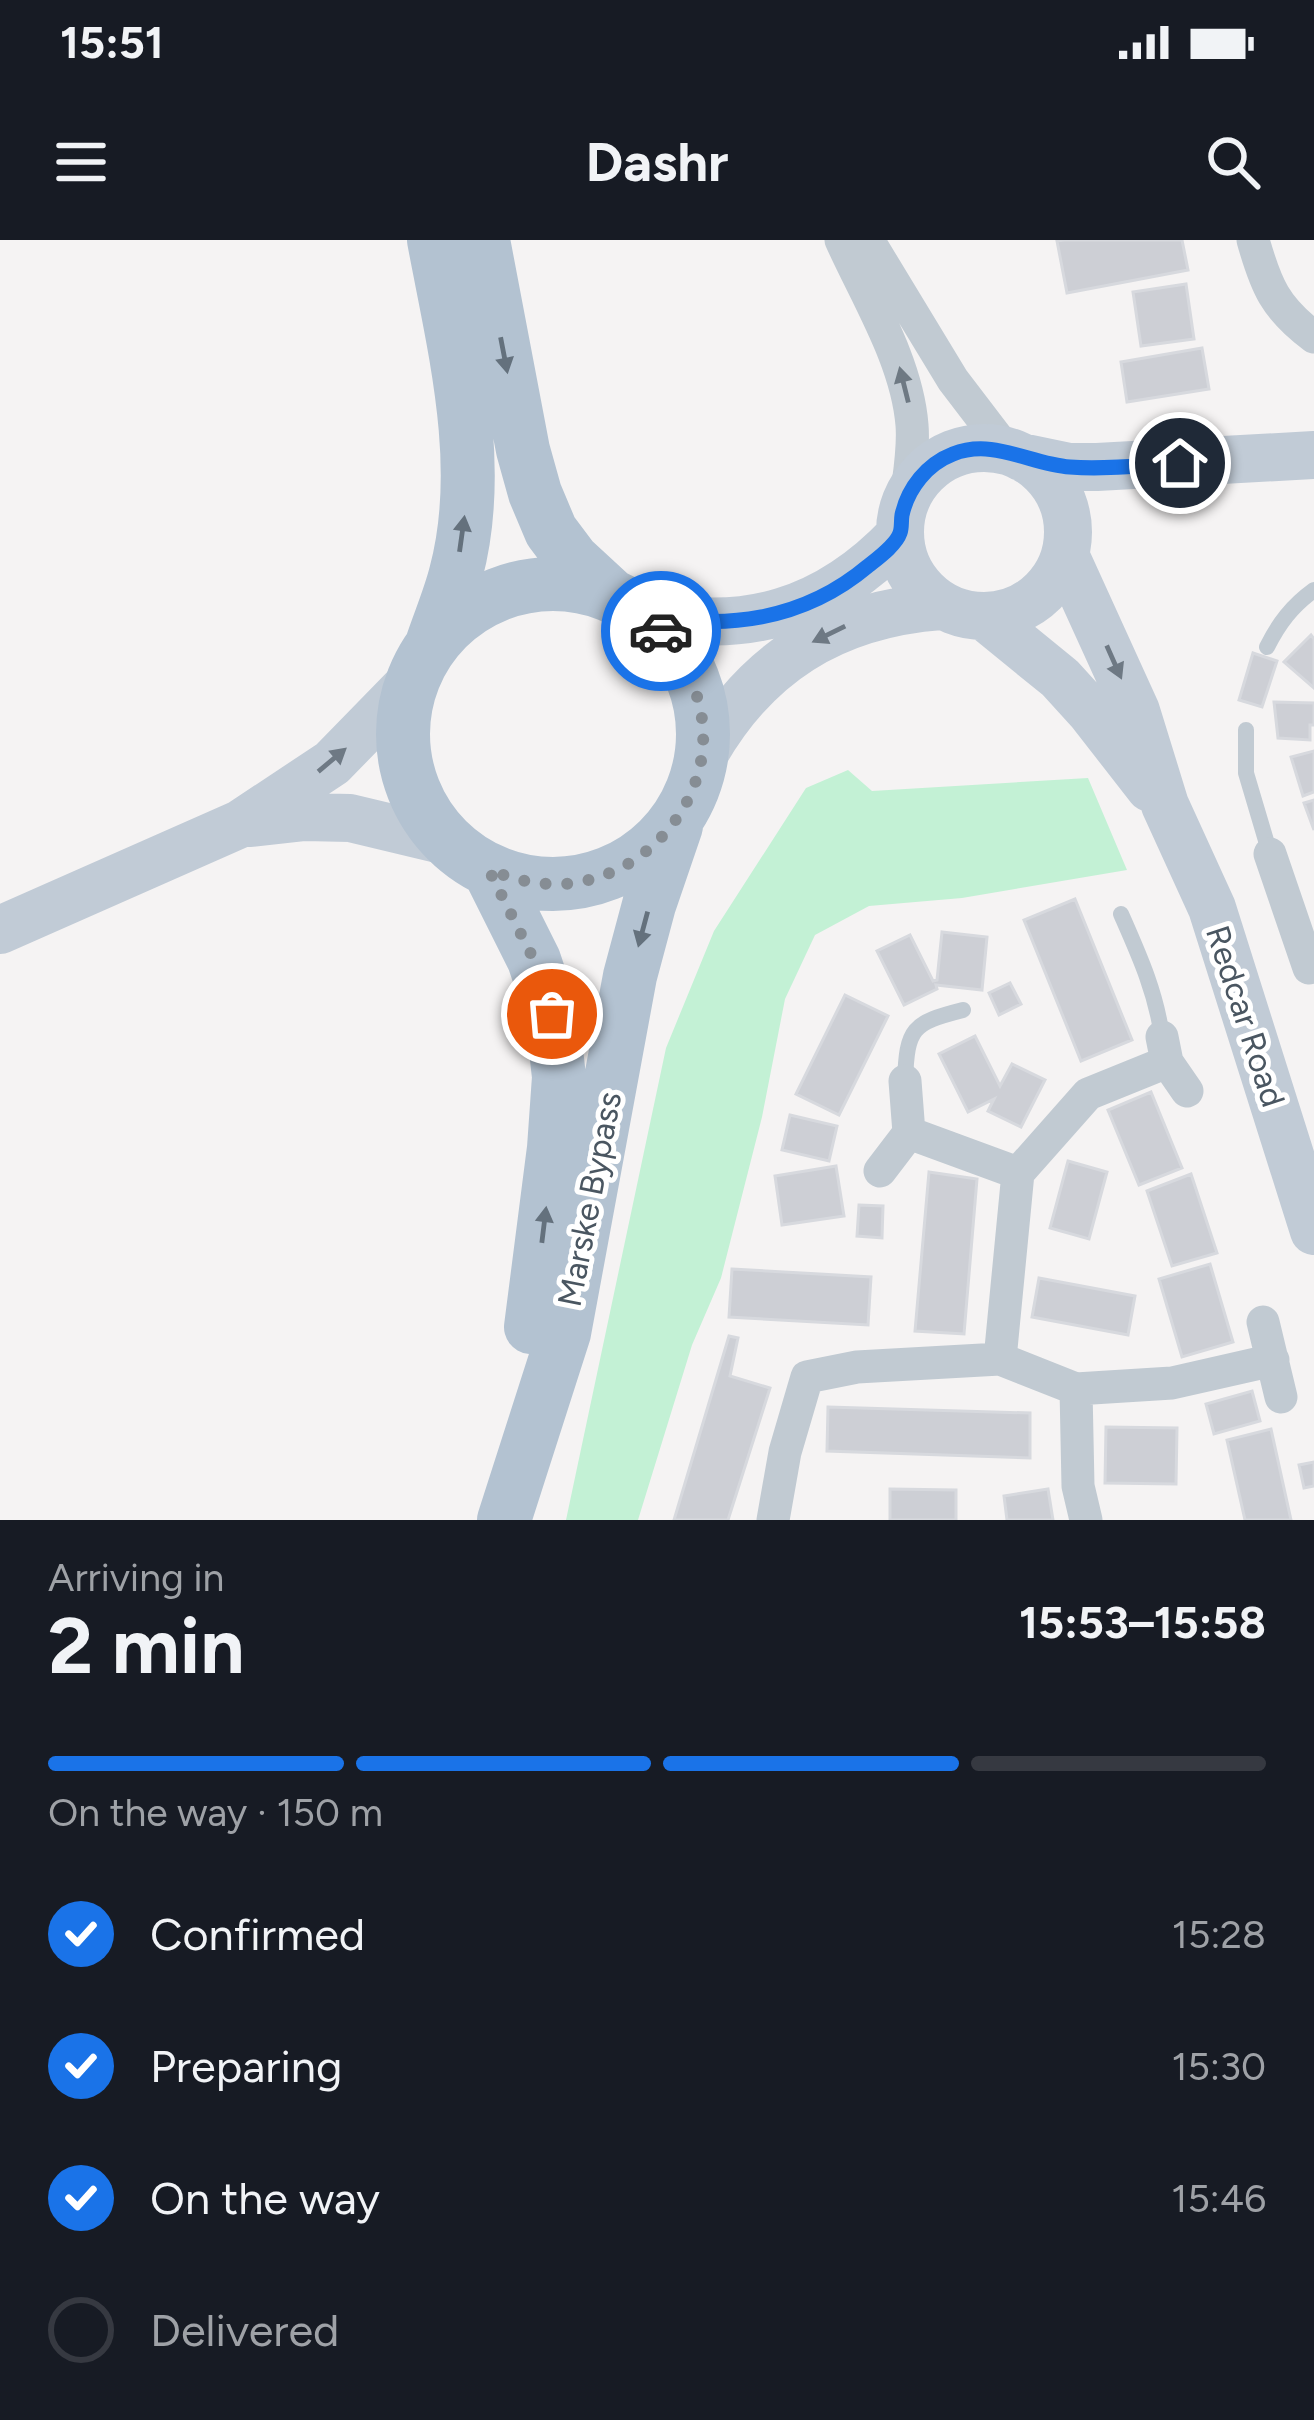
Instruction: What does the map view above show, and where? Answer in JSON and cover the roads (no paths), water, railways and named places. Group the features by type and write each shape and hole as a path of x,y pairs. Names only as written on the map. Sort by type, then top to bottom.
{"main road":[{"path":"434,240 456,357 466,441 467,503 457,570 422,664 403,735 413,788 425,813 467,855 517,880 578,883 635,860 678,818 702,758 703,717 692,677 672,641 572,559 551,531 523,450 483,240"},
{"path":"422,664 462,614 502,592 567,584 627,604"},
{"name":"Marske Bypass","path":"506,1514 563,1333 630,976 678,818"},
{"name":"Marske Bypass","path":"467,855 534,960 552,1014 559,1077 506,1514"}],"street":[{"path":"841,240 900,365 908,395 912,444 903,518 905,563 920,587 963,611"},
{"path":"868,240 953,380 1015,454 1049,478 1058,493 1067,541"},
{"path":"1253,240 1265,284 1293,321 1314,337"},
{"path":"627,604 698,622 739,621 780,614 833,591 869,566 903,518 926,471 973,449 1070,467 1314,455"},
{"path":"702,758 744,696 802,648 869,617 912,608 1011,613 1035,600 1054,580 1067,541 1107,490 1180,463"},
{"name":"Redcar Road","path":"1067,541 1136,711 1165,805 1212,908 1314,1231"},
{"name":"Redcar Road","path":"963,611 1060,678 1165,805"},
{"path":"0,930 240,824 332,763 422,664"},
{"path":"240,824 350,818 467,855"},
{"path":"1270,854 1300,895 1310,968"},
{"path":"1000,1359 1018,1173 1088,1094 1165,1050 1187,1091"},
{"path":"880,1171 909,1133 905,1081"},
{"path":"909,1133 1018,1173"},
{"path":"1263,1322 1282,1397"},
{"path":"773,1520 785,1452 808,1377 856,1367 1000,1359 1076,1389 1172,1383 1273,1360"},
{"path":"1076,1389 1078,1486 1086,1520"}],"lane":[{"path":"1267,647 1293,606 1314,590"},
{"path":"1246,730 1246,773 1270,854"},
{"path":"1121,914 1158,1007 1165,1050"},
{"path":"905,1081 906,1047 916,1028 963,1010"}]}
